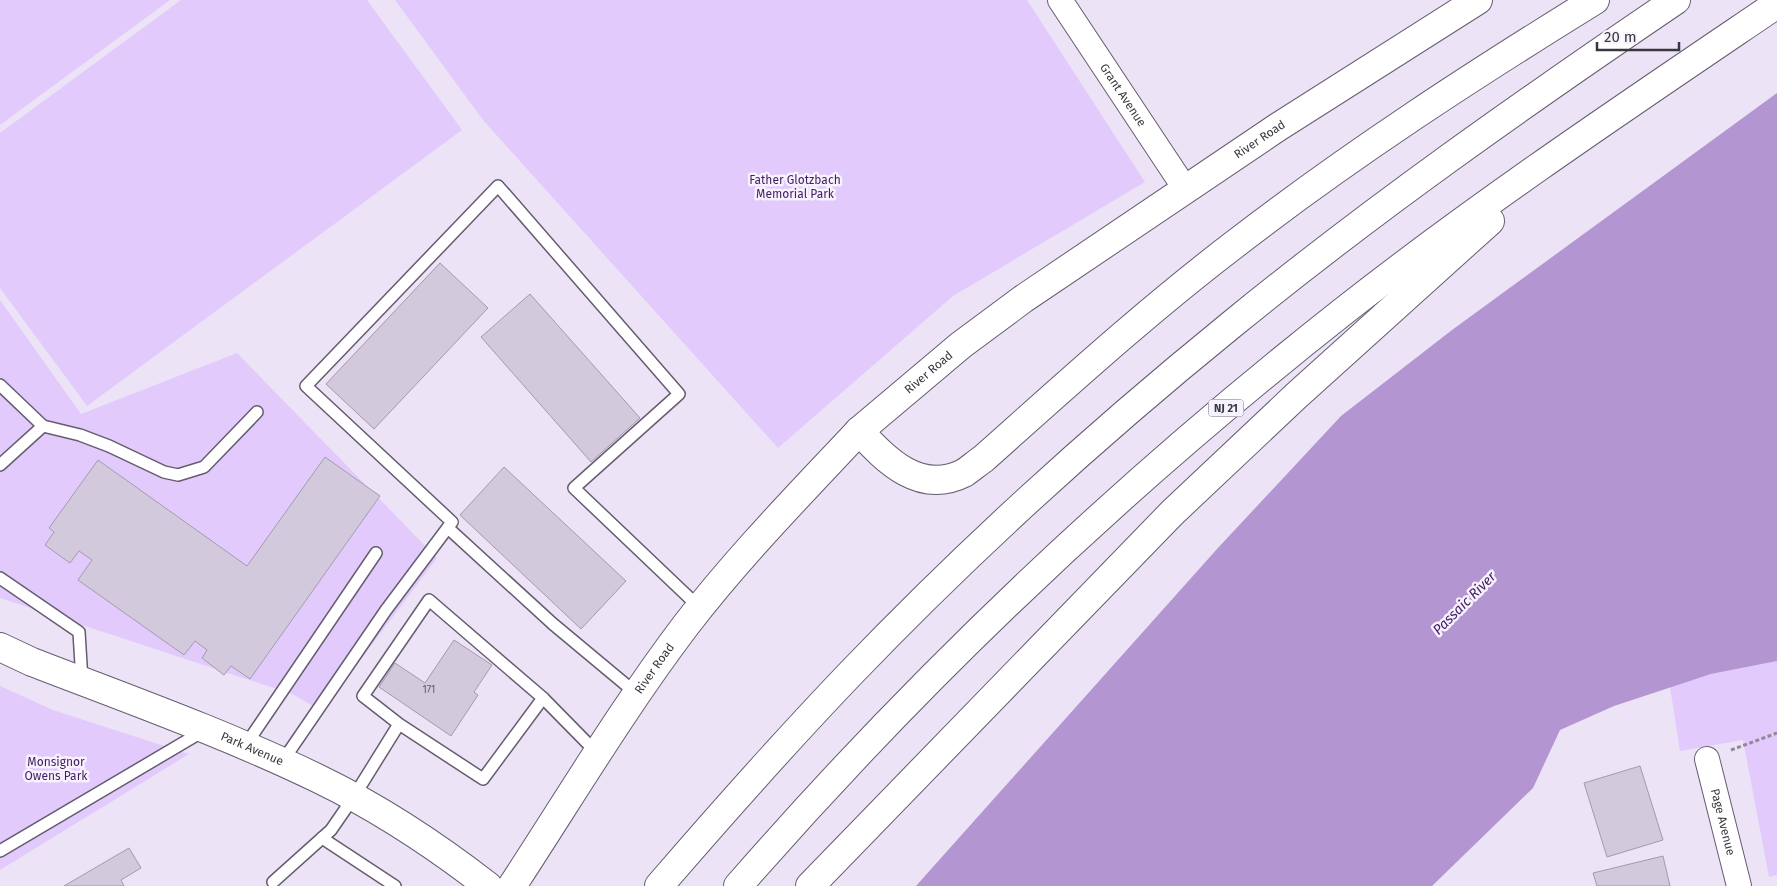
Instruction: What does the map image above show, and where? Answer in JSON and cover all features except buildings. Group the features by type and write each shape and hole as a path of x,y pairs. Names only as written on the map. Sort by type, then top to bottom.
{"main road":[{"name":"River Road","path":"512,886 637,694 686,625 773,522 860,431 908,388 976,334 1082,258 1186,190 1278,126 1478,0"},
{"path":"860,431 884,457 902,470 916,476 924,479 946,479 964,472 982,459 1154,309 1235,243 1372,145 1523,45 1595,0"},
{"path":"659,886 772,756 871,652 996,530 1150,392 1288,279 1390,201 1541,92 1676,0"},
{"name":"NJ 21","path":"738,886 817,797 895,714 1023,588 1112,506 1268,372 1347,309 1499,195 1590,130 1777,4"},
{"path":"810,886 1172,513 1296,396 1590,130"},
{"name":"Park Avenue","path":"0,647 245,746 320,780 390,818 446,854 488,886"}],"street":[{"name":"Grant Avenue","path":"1060,0 1186,190"},
{"name":"Page Avenue","path":"1707,759 1739,886"}],"lane":[{"path":"282,762 386,610 452,522 306,386 498,186 679,394 574,488 700,608"},
{"path":"0,385 43,426 80,435 109,446 164,472 178,475 204,467 257,412"},
{"path":"0,465 43,426"},
{"path":"448,528 552,624 637,694"},
{"path":"245,746 376,552"},
{"path":"0,578 80,632 82,681"},
{"path":"543,698 483,779 399,724 362,696 429,600 543,698 598,754"},
{"path":"273,882 331,830 399,724"},
{"path":"0,851 60,809 206,730"},
{"path":"322,838 395,886"}],"path":[{"path":"1707,759 1777,733"}],"green space":[{"path":"0,0 170,0 0,125"},
{"path":"181,0 367,0 462,130 87,406 0,288 0,133"},
{"name":"Father Glotzbach Memorial Park","path":"395,0 1027,0 1145,182 953,296 778,448 483,120"},
{"path":"0,300 81,414 237,353 437,558 322,711 292,694 0,598"},
{"path":"1777,661 1777,875 1769,877 1743,740 1680,751 1670,687 1711,674"},
{"name":"Monsignor Owens Park","path":"0,686 53,710 189,754 0,870"}],"water":[{"name":"Passaic River","path":"1777,93 1777,661 1711,674 1614,706 1560,730 1533,788 1432,886 916,886 1217,549 1341,416 1452,330"}]}
